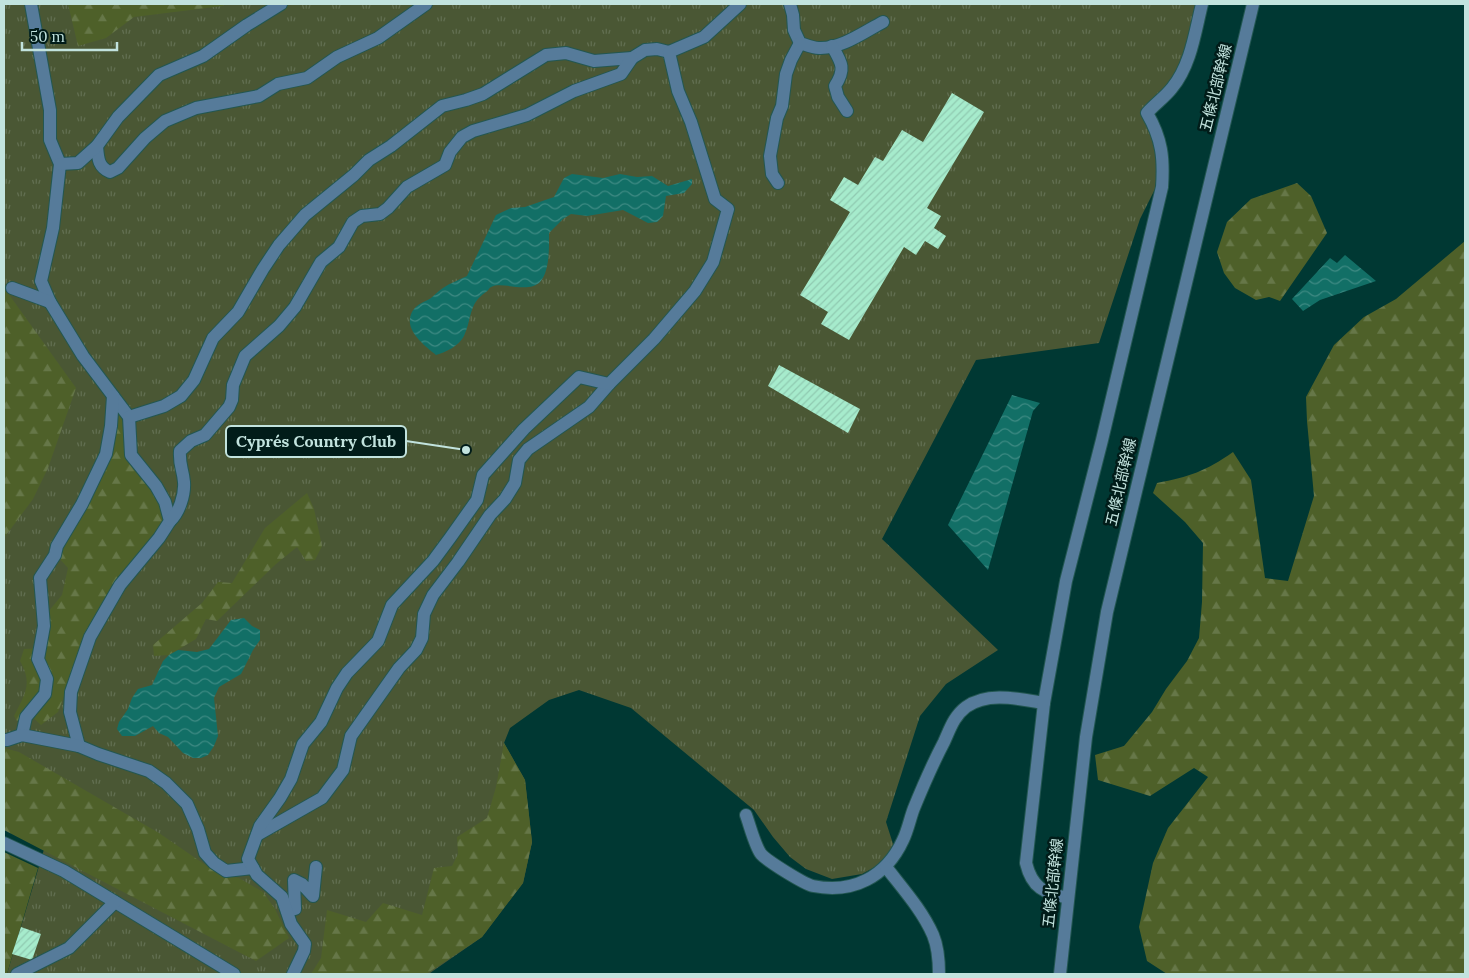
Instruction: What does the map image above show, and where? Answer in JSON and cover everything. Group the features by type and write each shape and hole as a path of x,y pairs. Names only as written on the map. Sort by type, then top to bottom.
{"street":[{"path":"31,4 50,110 50,140 60,164 53,228 41,281 50,302 82,356 129,417 131,455 156,486 165,502 170,521"},
{"path":"60,164 78,163 97,146 118,117 159,75 203,56 281,4"},
{"path":"97,146 98,160 103,169 110,172 118,168 145,138 164,121 196,108 259,96 278,84 307,78 336,57 378,38 426,4"},
{"path":"79,746 70,712 71,692 90,637 120,585 159,538 170,521 177,515 184,483 179,463 180,451 191,441 205,434 229,407 232,400 233,385 245,356 280,326 295,307 321,262 339,247 353,222 362,216 380,214 407,187 445,165 450,152 462,137 473,130 527,115 574,91 604,82 621,74 632,58 645,50 657,49 669,52 704,37 740,4"},
{"path":"790,4 794,30 800,43 818,48 832,46 854,38 883,22"},
{"path":"1068,898 1039,888 1030,877 1026,863 1044,703 1066,581 1102,440 1162,187 1164,160 1154,124 1147,112 1172,88 1181,76 1187,61 1202,4"},
{"name":"五條北部幹線","path":"1060,974 1086,737 1107,612 1253,4"},
{"path":"778,183 772,174 770,156 777,118 782,106 786,74 800,43"},
{"path":"832,46 842,67 841,76 835,86 838,97 848,111"},
{"path":"257,835 322,798 343,770 351,736 399,668 416,650 422,638 424,614 432,595 458,562 490,514 506,499 515,483 519,460 528,449 589,407 695,291 713,262 728,209 715,198 691,122 678,91 669,52"},
{"path":"129,417 164,406 181,396 194,380 213,338 238,312 263,269 305,215 354,175 369,160 391,146 442,106 466,100 496,87 546,55 566,53 594,61 632,58"},
{"path":"12,288 50,302"},
{"path":"293,974 304,951 305,944 291,924 282,897 257,874 248,859 260,826 291,779 303,744 321,722 337,688 347,673 378,641 392,605 432,561 477,500 483,475 524,428 579,377 610,384"},
{"path":"22,735 26,717 45,694 47,679 38,659 44,626 40,578 55,555 57,546 82,504 106,454 111,426 112,396"},
{"path":"746,815 761,854 799,880 824,888 855,884 870,879 886,867 903,840 915,806 954,718 966,707 982,699 1001,697 1044,703"},
{"path":"4,740 22,735 79,746 150,770 187,804 198,829 205,853 214,863 226,871 253,868"},
{"path":"4,843 64,871 234,974"},
{"path":"886,867 911,898 934,936 939,958 939,974"},
{"path":"287,911 295,909 294,880 302,884 313,896 316,868"},
{"path":"17,974 69,948 115,902"}],"green space":[{"path":"4,4 1205,4 1191,59 1157,106 1146,125 1157,142 1158,168 1155,189 1140,219 1099,343 976,360 882,539 998,650 946,684 920,716 886,822 894,847 882,863 862,874 832,879 806,869 790,857 754,810 631,708 579,690 549,700 510,728 504,743 525,780 532,842 523,883 482,937 430,973 7,974 45,846 4,829"},
{"path":"68,4 225,4 223,6 134,17 106,38 78,46"},
{"path":"1297,183 1311,196 1327,233 1280,301 1269,297 1256,300 1235,288 1224,273 1217,252 1227,222 1251,199"},
{"path":"1465,241 1465,974 1167,974 1147,961 1139,927 1153,863 1168,828 1208,777 1194,768 1150,796 1098,780 1095,755 1124,746 1152,712 1187,661 1199,638 1203,543 1185,522 1153,493 1157,483 1197,472 1233,452 1251,480 1265,578 1288,581 1314,496 1306,397 1334,345 1364,317 1396,299"},
{"path":"4,290 76,388 48,468 33,499 4,538"},
{"path":"115,406 126,420 126,458 154,493 165,515 154,539 72,675 58,712 41,725 26,711 17,721 14,716 24,695 27,683 20,661 24,649 44,648 48,612 62,595 68,568 58,557 88,500"},
{"path":"307,493 314,509 322,546 315,560 306,561 297,547 276,564 217,621 206,619 196,639 169,655 154,656 153,645 202,603 218,582 232,583 265,528"},
{"path":"504,743 525,780 532,842 523,883 482,937 426,974 311,974 321,958 327,910 366,922 383,903 422,915 434,868 452,866 458,854 457,837 487,818 496,787"},
{"path":"4,748 19,752 159,833 220,875 239,878 263,892 275,909 289,938 256,961 4,830"},
{"path":"4,852 38,868 7,974 4,974"}],"water":[{"path":"572,174 603,178 620,174 637,177 652,176 668,186 692,179 692,184 684,193 666,196 663,216 657,222 648,223 623,210 587,216 571,214 563,219 549,233 546,272 540,282 529,287 502,285 490,287 473,307 467,330 462,340 452,348 436,355 412,331 410,319 414,309 446,286 467,276 496,215 511,208 525,207 554,197 564,178"},
{"path":"1345,255 1376,281 1320,300 1303,311 1292,299 1330,258 1337,263"},
{"path":"1012,395 1040,403 1033,411 988,570 948,525"},
{"path":"244,618 252,626 260,630 260,640 241,674 219,687 214,698 218,736 208,755 201,758 193,758 183,753 168,737 159,733 153,726 135,736 122,736 117,729 132,698 138,689 152,685 163,661 169,655 178,650 197,652 209,649 231,620"}],"building":[{"path":"952,93 984,112 927,208 941,216 934,228 946,236 938,249 925,241 916,255 904,247 849,340 821,324 828,312 800,295 850,212 830,200 844,177 858,185 875,157 883,161 902,130 923,142"},
{"path":"779,365 860,409 848,433 768,386"},
{"path":"21,927 41,934 32,960 12,954"}],"place":[{"name":"Cyprés Country Club","path":"466,450"}]}
